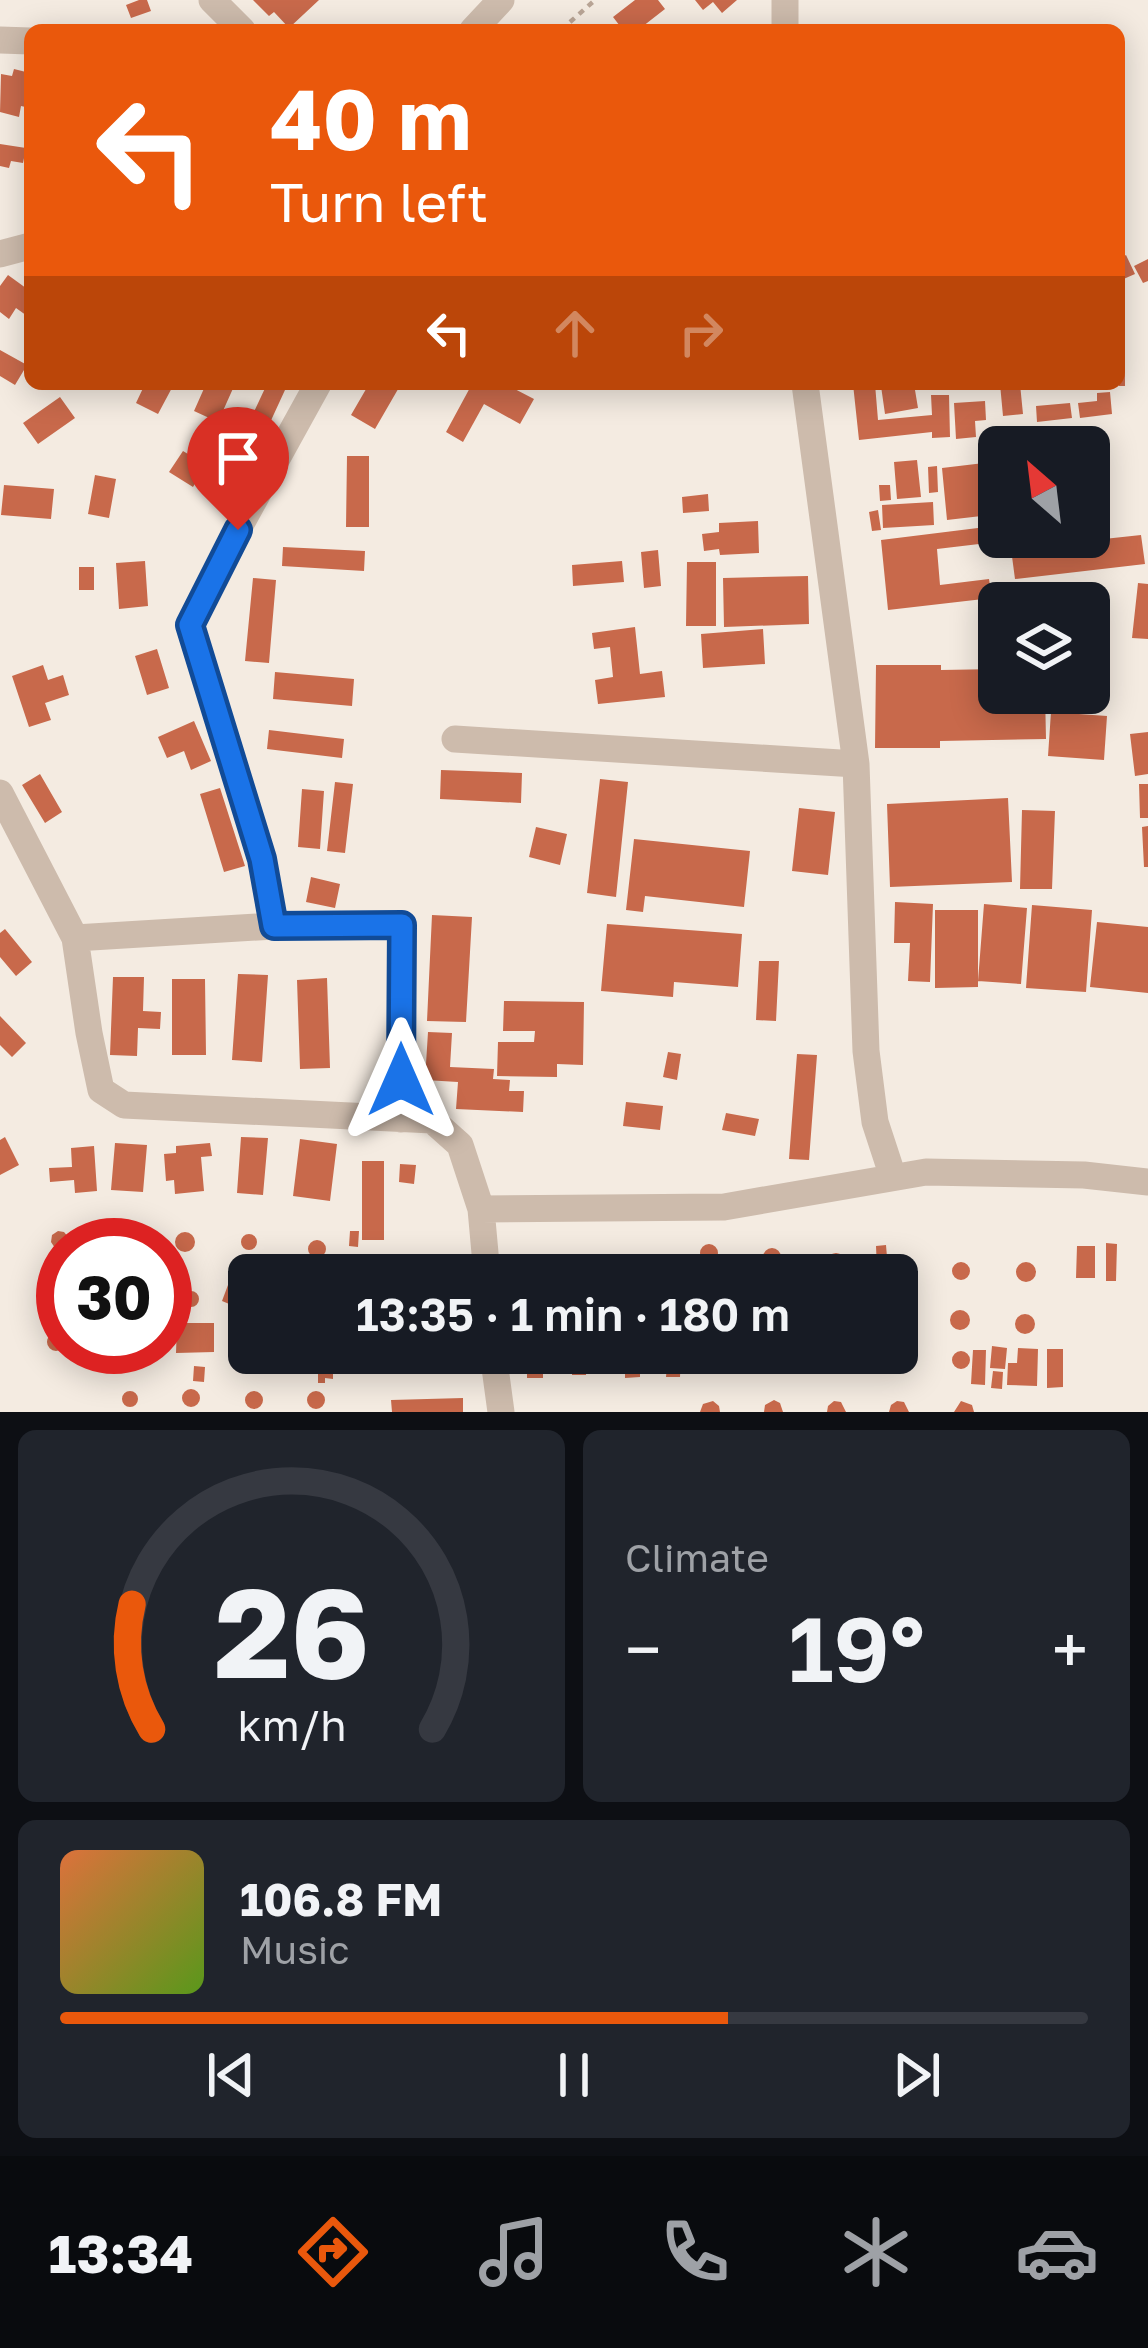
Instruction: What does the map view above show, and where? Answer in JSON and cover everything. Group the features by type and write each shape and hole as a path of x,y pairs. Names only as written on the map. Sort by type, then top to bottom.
{"street":[{"path":"212,0 231,24"},
{"path":"190,625 315,390"},
{"path":"806,390 856,764 866,1051 875,1122 893,1177"},
{"path":"455,740 856,764"},
{"path":"0,793 75,938 101,1090 124,1105 432,1120 460,1145 481,1209 485,1254"},
{"path":"75,938 274,926 402,925 401,1119"},
{"path":"481,1209 724,1207 926,1172 1084,1175 1148,1182"},
{"path":"496,1374 501,1412"}],"lane":[{"path":"190,625 262,859 274,926"}],"path":[{"path":"568,24 595,0"}],"building":[{"path":"147,0 151,11 131,18 126,5"},
{"path":"253,0 319,0 293,24 285,24 274,12 269,16"},
{"path":"635,0 658,0 665,9 646,24 618,24 613,17"},
{"path":"695,0 737,0 722,13 713,2 703,10"},
{"path":"14,69 24,72 24,107 19,117 0,112 1,74 12,76"},
{"path":"0,144 24,148 23,163 0,166"},
{"path":"1125,256 1135,274 1125,278"},
{"path":"1148,259 1148,281 1143,283 1134,266"},
{"path":"8,275 24,287 24,314 16,308 9,319 0,312 0,286"},
{"path":"0,350 24,363 15,385 0,376"},
{"path":"142,390 171,390 158,414 136,403"},
{"path":"203,390 232,390 218,422 194,411"},
{"path":"264,390 285,390 256,453 238,446"},
{"path":"366,390 398,390 375,429 351,415"},
{"path":"469,390 517,390 534,399 520,424 484,404 463,442 446,432"},
{"path":"854,390 876,390 878,420 932,415 931,395 949,395 950,437 932,438 932,432 859,440"},
{"path":"882,390 915,390 918,408 885,414"},
{"path":"1001,390 1021,390 1023,414 1003,416"},
{"path":"1110,392 1112,414 1080,418 1078,403 1097,401 1097,393"},
{"path":"60,397 75,418 38,444 23,423"},
{"path":"985,401 986,420 975,421 976,437 956,439 954,403"},
{"path":"1070,403 1072,418 1037,422 1036,406"},
{"path":"183,451 206,465 193,487 169,472"},
{"path":"347,456 369,456 369,527 346,527"},
{"path":"917,460 921,497 897,499 894,462"},
{"path":"978,464 978,516 947,520 942,468"},
{"path":"937,466 938,492 929,493 928,467"},
{"path":"95,475 116,479 109,518 88,514"},
{"path":"4,485 54,489 51,519 1,515"},
{"path":"879,485 890,485 891,500 880,501"},
{"path":"708,494 709,511 683,513 682,497"},
{"path":"933,502 934,525 883,528 882,505"},
{"path":"878,510 881,530 872,531 869,512"},
{"path":"758,521 759,553 704,551 702,534 719,532 719,523"},
{"path":"978,528 978,544 937,549 940,585 989,579 989,582 978,582 978,600 888,610 881,540"},
{"path":"1141,535 1145,564 1015,579 1012,558 1110,558 1110,538"},
{"path":"283,547 365,551 364,571 282,566"},
{"path":"658,550 661,586 644,588 641,552"},
{"path":"145,561 148,606 119,609 116,563"},
{"path":"622,561 624,582 573,586 572,565"},
{"path":"687,562 716,562 716,626 686,626"},
{"path":"79,567 94,567 94,590 79,590"},
{"path":"808,576 809,624 724,627 723,578"},
{"path":"253,578 276,580 269,663 245,661"},
{"path":"1138,583 1148,584 1148,639 1132,638"},
{"path":"635,627 640,674 662,671 665,697 598,704 595,680 613,677 610,647 594,649 592,633"},
{"path":"763,629 765,664 703,668 701,634"},
{"path":"157,649 169,688 147,695 135,656"},
{"path":"43,665 48,680 63,675 69,695 45,703 51,720 29,727 12,676"},
{"path":"876,665 978,669 978,714 1045,714 1046,739 875,748"},
{"path":"275,672 354,679 352,706 273,699"},
{"path":"1051,714 1107,716 1104,760 1048,756"},
{"path":"194,721 211,761 191,770 184,751 167,758 158,737"},
{"path":"269,730 344,739 342,758 267,749"},
{"path":"1148,732 1148,774 1135,776 1130,734"},
{"path":"441,770 522,773 521,803 440,799"},
{"path":"40,774 62,812 45,823 22,785"},
{"path":"600,779 628,782 616,897 587,893"},
{"path":"335,782 353,784 345,853 327,851"},
{"path":"1139,784 1148,784 1148,818 1140,818"},
{"path":"220,788 245,866 224,872 200,794"},
{"path":"302,789 324,791 320,849 298,847"},
{"path":"1008,798 1012,882 890,887 887,804"},
{"path":"799,808 835,812 828,875 792,871"},
{"path":"1022,810 1055,811 1052,889 1020,889"},
{"path":"1148,826 1148,867 1144,867 1142,827"},
{"path":"536,827 567,834 560,865 529,857"},
{"path":"634,839 750,851 744,907 645,896 643,912 626,910"},
{"path":"311,877 340,884 335,908 306,902"},
{"path":"895,902 933,904 930,982 908,981 910,943 894,943"},
{"path":"984,904 1027,908 1021,984 978,981"},
{"path":"1032,905 1092,910 1086,992 1026,988"},
{"path":"935,910 978,910 978,987 935,988"},
{"path":"432,915 472,917 466,1022 427,1021"},
{"path":"1097,922 1148,927 1148,993 1090,987"},
{"path":"607,924 742,934 738,987 674,982 673,997 601,991"},
{"path":"5,929 32,962 16,976 0,957 0,933"},
{"path":"759,961 779,961 776,1021 756,1020"},
{"path":"238,974 268,975 262,1062 232,1060"},
{"path":"113,977 144,977 143,1011 161,1012 160,1029 138,1028 137,1056 110,1055"},
{"path":"327,978 330,1068 300,1069 297,980"},
{"path":"172,979 205,979 206,1055 172,1055"},
{"path":"504,1001 584,1002 583,1065 557,1064 557,1077 497,1076 498,1042 534,1042 535,1031 503,1031"},
{"path":"0,1016 26,1043 12,1057 0,1045"},
{"path":"428,1032 452,1033 450,1067 494,1069 493,1079 510,1080 509,1091 524,1091 523,1112 456,1109 458,1082 425,1080"},
{"path":"668,1052 681,1054 677,1080 663,1077"},
{"path":"797,1054 817,1055 809,1160 789,1159"},
{"path":"626,1102 663,1106 660,1130 623,1126"},
{"path":"726,1113 759,1119 755,1136 722,1130"},
{"path":"5,1137 19,1165 0,1175 0,1140"},
{"path":"241,1137 268,1138 263,1195 237,1193"},
{"path":"300,1139 337,1144 330,1201 293,1196"},
{"path":"115,1143 147,1145 143,1192 111,1190"},
{"path":"210,1143 212,1156 201,1157 204,1191 175,1194 174,1180 166,1181 164,1154 176,1153 176,1146"},
{"path":"94,1146 97,1191 75,1193 74,1180 50,1182 49,1168 72,1167 71,1148"},
{"path":"362,1161 384,1161 384,1240 362,1240"},
{"path":"400,1164 416,1165 414,1184 399,1182"},
{"path":"350,1231 359,1231 358,1247 349,1246"},
{"path":"249,1234 257,1242 249,1250 241,1242"},
{"path":"310,1242 324,1242 325,1254 309,1254"},
{"path":"1106,1243 1117,1244 1116,1281 1106,1281"},
{"path":"702,1246 716,1246 718,1254 700,1254"},
{"path":"1077,1246 1095,1246 1095,1278 1076,1278"},
{"path":"961,1262 970,1271 961,1280 952,1271"},
{"path":"1026,1262 1036,1272 1026,1282 1016,1272"},
{"path":"960,1310 970,1320 960,1330 950,1320"},
{"path":"1025,1314 1035,1324 1025,1334 1015,1324"},
{"path":"192,1323 214,1323 214,1352 192,1353"},
{"path":"992,1346 1007,1348 1005,1369 990,1368"},
{"path":"1018,1348 1038,1349 1037,1386 1007,1385 1008,1363 1017,1363"},
{"path":"1047,1349 1063,1349 1063,1387 1047,1388"},
{"path":"973,1350 986,1350 985,1385 971,1384"},
{"path":"961,1351 970,1360 961,1369 952,1360"},
{"path":"194,1366 205,1367 204,1382 193,1381"},
{"path":"993,1371 1003,1372 1002,1389 991,1388"},
{"path":"318,1374 333,1374 333,1379 318,1383"},
{"path":"191,1389 200,1398 191,1407 182,1398"},
{"path":"130,1391 138,1399 130,1407 122,1399"},
{"path":"254,1391 263,1400 254,1409 245,1400"},
{"path":"316,1391 325,1400 316,1409 307,1400"},
{"path":"463,1398 463,1412 392,1412 391,1400"},
{"path":"774,1400 783,1412 764,1412 765,1405"},
{"path":"713,1401 720,1412 700,1412 703,1404"},
{"path":"834,1401 841,1402 846,1412 827,1412"},
{"path":"897,1401 904,1402 909,1412 889,1412"},
{"path":"961,1401 972,1405 974,1412 954,1412"}],"route":[{"path":"238,530 190,625 262,859 274,926 402,925 401,1080"}]}
